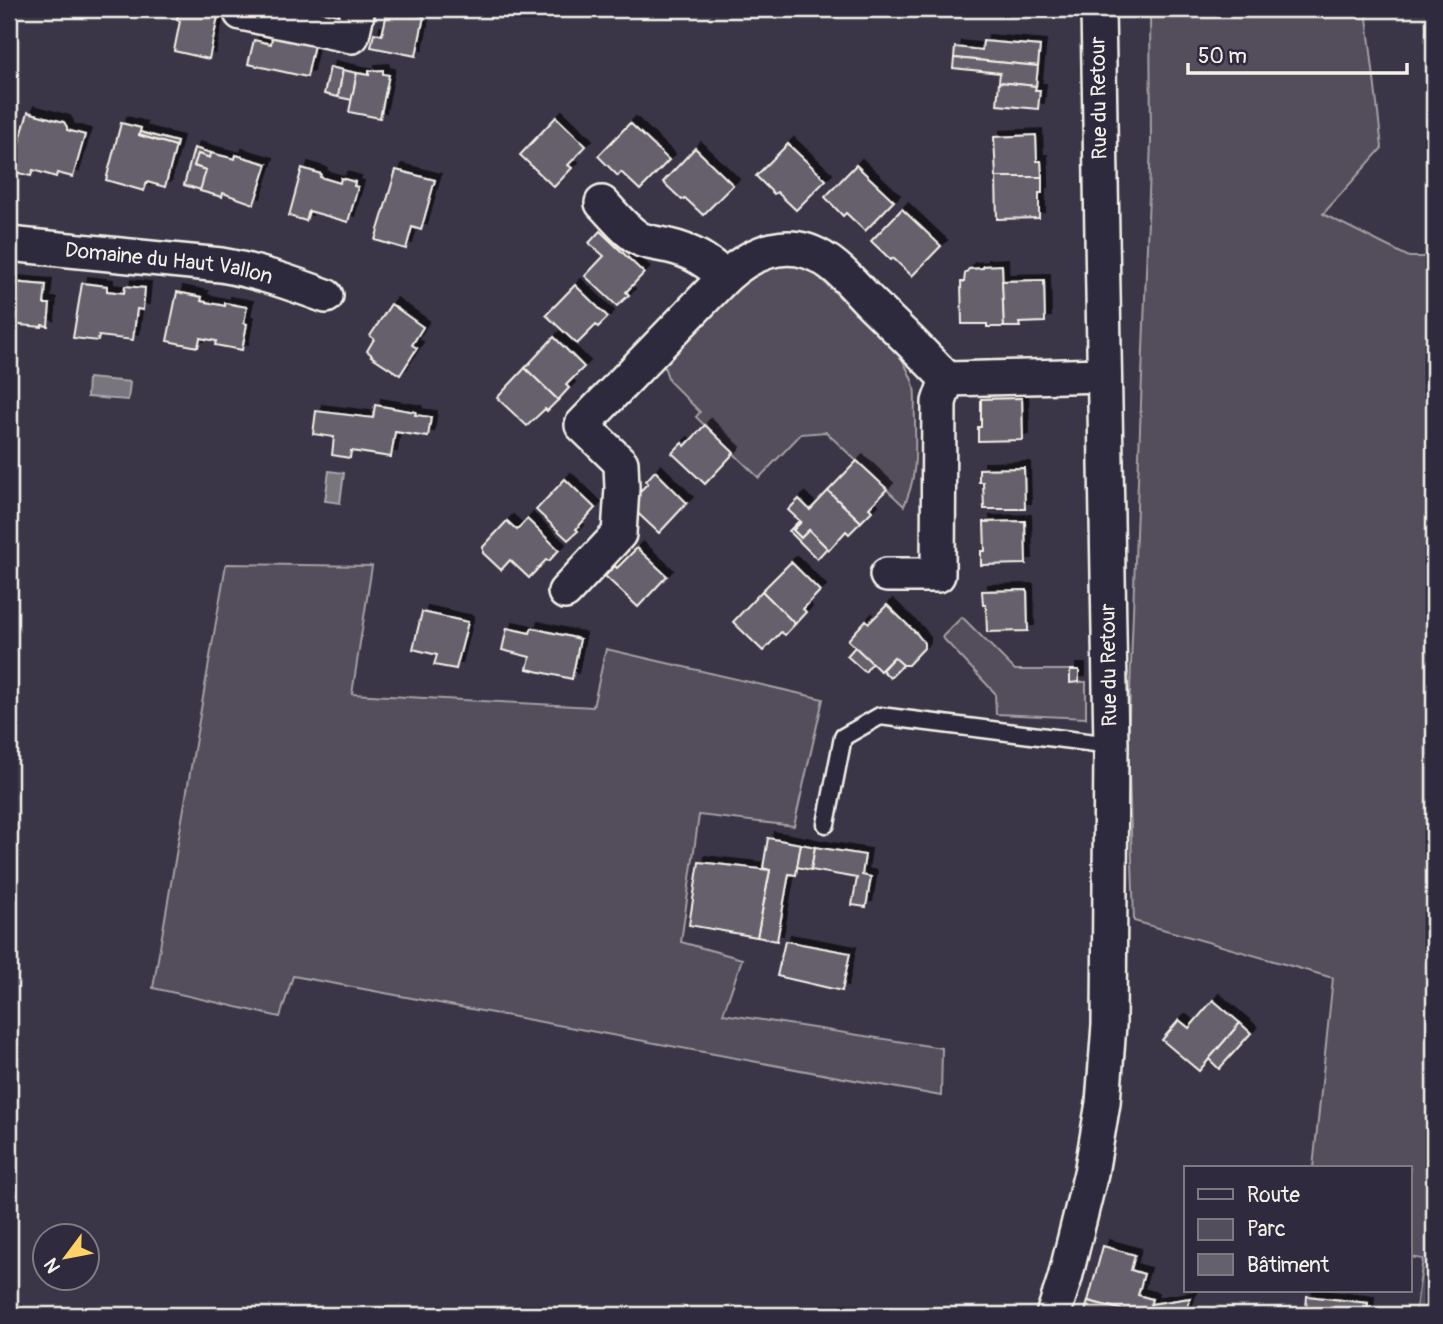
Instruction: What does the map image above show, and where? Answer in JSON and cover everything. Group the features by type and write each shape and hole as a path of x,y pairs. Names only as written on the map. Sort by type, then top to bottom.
{"street":[{"path":"241,13 352,36 358,9"},
{"name":"Rue du Retour","path":"1054,1315 1084,1206 1103,1104 1109,1025 1111,745 1098,9"},
{"path":"602,203 642,240 678,248 698,256 725,277"},
{"name":"Domaine du Haut Vallon","path":"9,244 248,270 282,279 326,296"},
{"path":"565,592 619,534 621,463 582,425 725,277 762,252 787,247 816,254 829,261 947,379 1104,374"},
{"path":"887,575 938,575 939,402 947,379"}],"lane":[{"path":"826,824 843,737 880,716 1111,745"}],"green space":[{"path":"1150,9 1366,9 1382,148 1323,214 1409,257 1434,257 1434,1315 1415,1315 1423,1259 1412,1257 1412,1166 1313,1166 1333,978 1134,921 1128,743 1151,141"},
{"path":"768,260 800,264 815,273 901,357 912,380 915,395 915,463 912,484 904,506 826,432 801,434 759,478 696,417 700,412 669,381 663,363 668,348"},
{"path":"226,564 372,566 352,694 593,707 606,649 823,699 794,826 699,815 681,942 742,959 723,1014 942,1048 941,1096 293,976 280,1017 153,988"},
{"path":"962,617 1015,670 1070,670 1070,682 1086,682 1086,718 996,714 995,693 942,637"}],"shaded area":[{"path":"88,378 130,382 128,400 87,397"},
{"path":"329,471 344,473 340,503 325,501"}],"building":[{"path":"179,9 219,12 209,59 174,51 180,21 177,20"},
{"path":"388,9 409,9 409,13 424,16 416,56 371,47 374,33 382,35"},
{"path":"274,26 316,35 307,77 248,64 254,40 271,44"},
{"path":"983,41 1040,46 1038,66 954,58 955,47 982,50"},
{"path":"954,58 1038,66 1036,86 999,82 1000,73 953,68"},
{"path":"330,67 343,70 338,97 324,94"},
{"path":"343,70 357,73 352,100 338,97"},
{"path":"383,70 383,74 389,75 380,118 349,112 357,73 369,75 369,71"},
{"path":"999,82 1036,86 1035,90 1040,90 1038,109 997,105"},
{"path":"28,112 64,122 67,130 85,135 73,177 57,173 56,177 33,170 31,176 11,171"},
{"path":"556,117 586,146 568,165 572,168 554,187 520,155"},
{"path":"121,123 141,128 139,135 176,146 165,187 147,182 144,191 106,180"},
{"path":"630,123 669,160 640,190 621,172 618,176 598,156"},
{"path":"140,132 177,142 176,146 139,135"},
{"path":"1036,135 1037,161 1041,161 1042,177 996,177 994,137"},
{"path":"788,144 826,180 796,210 756,176"},
{"path":"194,148 211,153 210,158 198,154 194,166 206,170 201,190 184,185"},
{"path":"695,148 733,185 703,215 663,182"},
{"path":"211,153 235,159 236,155 267,164 254,204 223,193 222,197 200,191 206,170 194,166 198,154 210,158"},
{"path":"856,165 894,201 865,231 846,213 843,216 825,197"},
{"path":"302,168 340,183 341,178 355,182 354,186 358,187 348,222 309,211 306,221 289,216"},
{"path":"396,170 435,180 421,230 412,227 406,249 375,240"},
{"path":"996,177 1042,177 1039,218 997,219"},
{"path":"902,209 941,246 912,276 871,241"},
{"path":"600,231 644,273 626,292 629,295 617,306 585,276 604,256 589,243"},
{"path":"1002,265 1004,327 962,324 961,282 964,282 965,274 969,269"},
{"path":"9,275 12,275 12,282 46,285 44,304 50,304 48,326 9,324"},
{"path":"1044,280 1045,322 1019,323 1020,327 1004,327 1002,281"},
{"path":"82,283 107,286 107,291 124,293 125,286 145,288 143,310 137,309 133,340 99,336 98,341 73,338"},
{"path":"575,285 608,317 577,344 546,315"},
{"path":"177,292 202,297 201,301 247,307 242,350 215,345 216,341 200,338 198,347 167,341"},
{"path":"391,304 423,327 412,345 417,348 400,375 367,351 374,339 370,336"},
{"path":"554,337 584,367 566,385 569,388 558,400 525,368"},
{"path":"525,368 558,400 527,426 497,398"},
{"path":"1022,398 1023,440 978,441 981,399"},
{"path":"375,405 431,417 428,437 395,432 391,457 351,451 350,458 332,455 334,437 313,434 316,411 373,418"},
{"path":"705,425 734,453 705,484 672,453 682,443 685,446"},
{"path":"857,461 887,489 869,508 872,511 861,522 828,491"},
{"path":"1024,468 1025,509 984,509 983,482 979,482 979,469"},
{"path":"655,471 687,503 659,533 628,504 648,483 646,481"},
{"path":"565,479 595,508 568,540 536,510"},
{"path":"828,491 861,522 849,534 846,531 829,550 809,530 801,538 793,530 801,522 788,510 799,499 810,510"},
{"path":"527,519 559,550 529,578 510,560 501,570 483,553 483,547 507,521 517,530"},
{"path":"1025,521 1026,564 981,565 981,551 985,551 984,522"},
{"path":"801,522 793,530 801,538 809,530 827,548 817,559 789,531"},
{"path":"637,548 667,576 638,607 605,576"},
{"path":"791,562 820,591 803,609 806,612 795,624 762,591"},
{"path":"1027,590 1028,631 987,632 986,605 983,605 982,591"},
{"path":"762,591 795,624 785,635 781,632 763,651 733,622"},
{"path":"887,605 917,634 924,643 924,648 908,665 903,665 894,657 880,671 848,640 866,620 869,623"},
{"path":"422,612 468,622 456,669 434,665 437,655 413,649"},
{"path":"507,628 530,633 532,628 580,639 572,679 527,669 530,657 502,650"},
{"path":"855,647 872,663 865,672 847,656"},
{"path":"894,657 903,665 890,678 882,670"},
{"path":"1070,670 1079,670 1079,682 1070,683"},
{"path":"768,838 801,844 796,875 789,874 777,941 757,937 770,870 763,868"},
{"path":"801,844 815,847 811,870 797,867"},
{"path":"815,847 865,855 862,875 871,877 866,907 852,905 857,878 811,870"},
{"path":"699,862 770,870 757,937 689,925"},
{"path":"785,941 850,953 842,991 777,976"},
{"path":"1213,1000 1240,1023 1199,1071 1162,1040 1179,1020 1189,1028"},
{"path":"1240,1023 1251,1033 1219,1069 1209,1059"},
{"path":"1103,1246 1135,1255 1131,1270 1144,1274 1138,1295 1152,1299 1147,1315 1088,1301"},
{"path":"1307,1296 1368,1303 1367,1315 1330,1315 1330,1312 1306,1309"},
{"path":"1190,1298 1185,1315 1147,1315 1151,1304"},
{"path":"1088,1301 1142,1315 1084,1315"}]}
